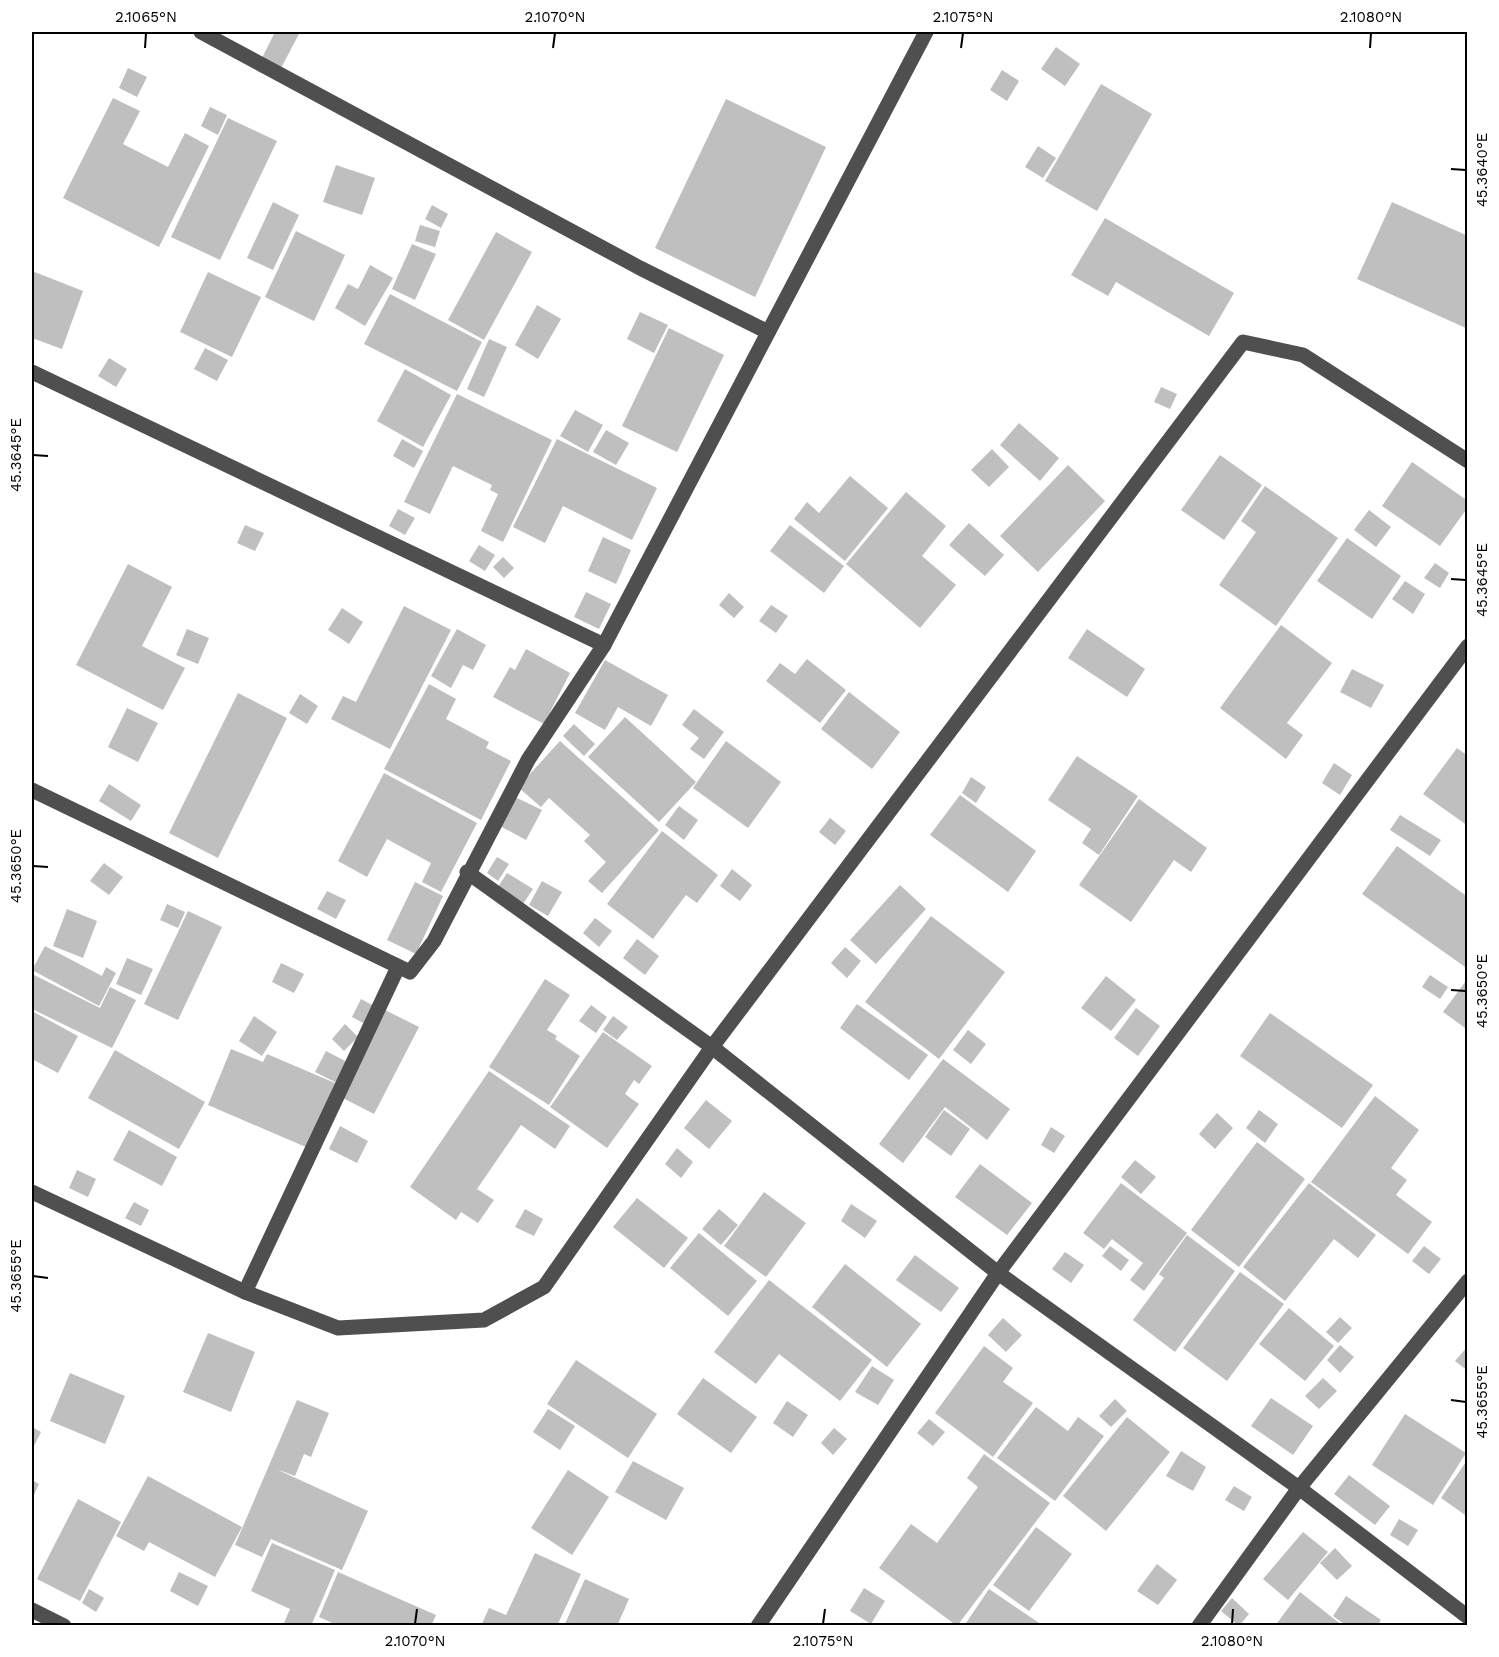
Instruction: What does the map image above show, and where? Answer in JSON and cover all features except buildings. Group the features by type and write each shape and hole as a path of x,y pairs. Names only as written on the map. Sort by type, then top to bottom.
{"street":[{"path":"201,32 640,268 768,332"},
{"path":"32,790 410,972 434,941 467,873 528,760 604,645 926,32"},
{"path":"32,1192 245,1292 338,1328 484,1320 544,1287 712,1047 1242,342 1304,355 1467,460"},
{"path":"32,372 604,645"},
{"path":"758,1626 998,1273 1467,645"},
{"path":"467,873 712,1047 998,1273 1299,1488 1467,1617"},
{"path":"245,1292 398,967"},
{"path":"1199,1626 1299,1488 1467,1281"},
{"path":"32,1610 64,1626"}]}
